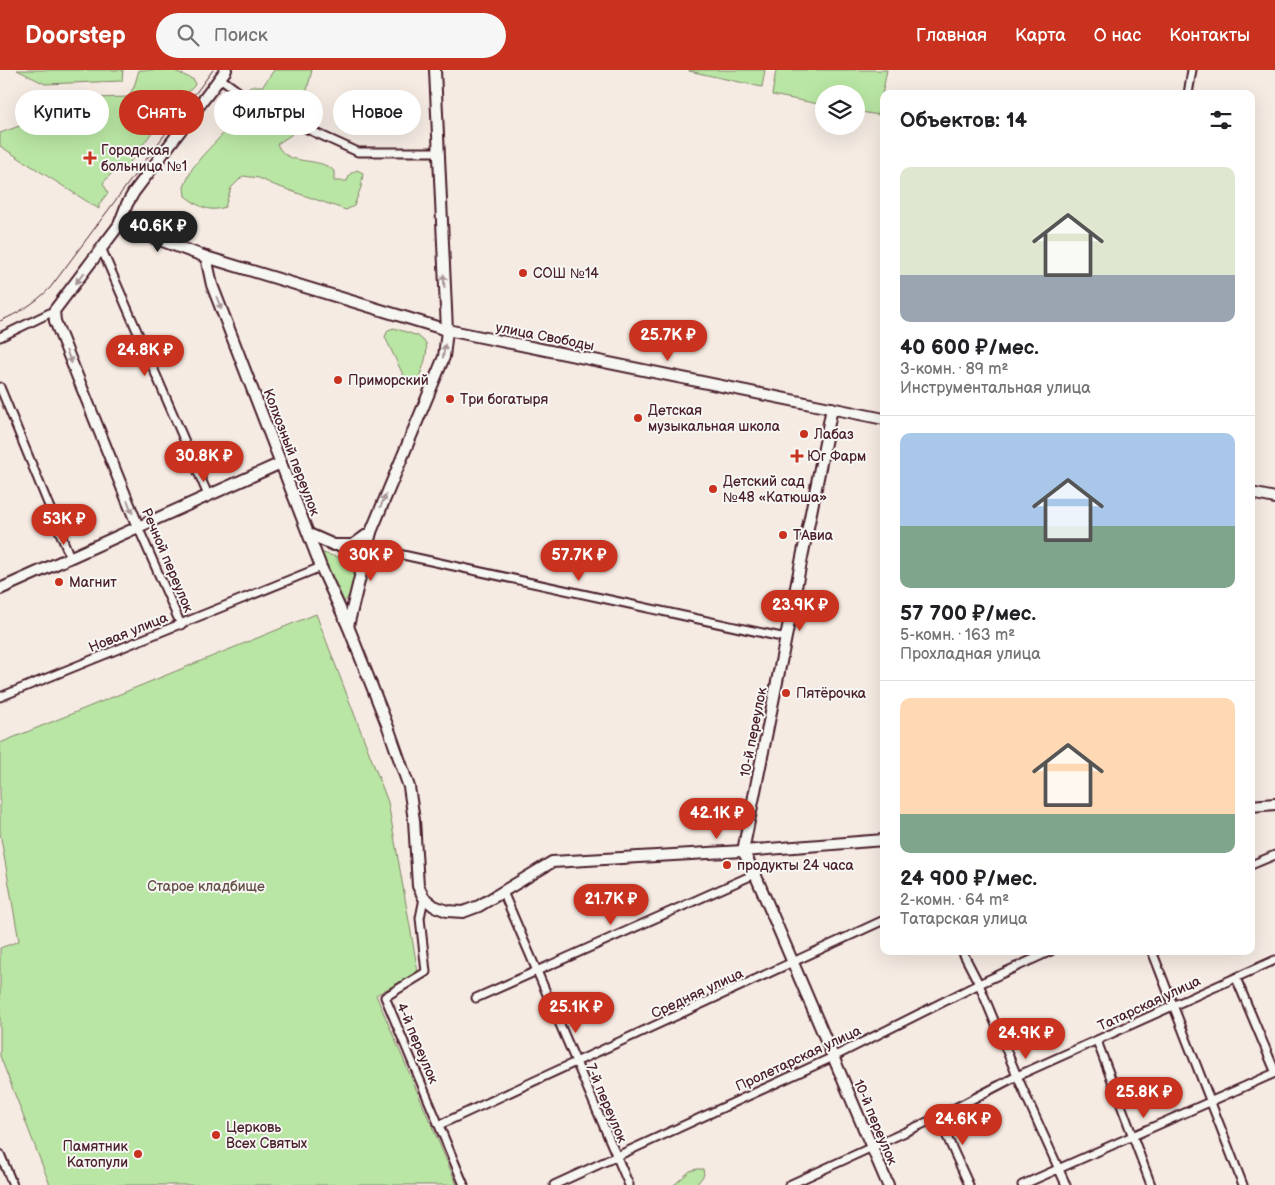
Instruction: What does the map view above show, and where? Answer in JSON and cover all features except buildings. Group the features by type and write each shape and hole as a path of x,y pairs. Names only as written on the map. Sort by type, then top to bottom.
{"main road":[{"path":"348,626 370,532 444,357 447,330 435,70"},
{"path":"54,311 102,250 119,225 134,192 223,74"},
{"name":"улица Свободы","path":"119,225 206,256 447,330 880,418"},
{"name":"Колхозный переулок","path":"206,256 212,286 321,567 348,626 388,727 409,787 414,820 418,886 424,898"},
{"name":"Речной переулок","path":"54,311 55,321 138,527"},
{"name":"10-й переулок","path":"832,408 743,851 755,874 888,1185"},
{"path":"1,585 70,557 281,463"},
{"path":"1255,494 1275,498"},
{"path":"309,534 334,544 353,545 370,532"},
{"path":"1255,806 1275,804"},
{"path":"424,898 434,906 447,911 463,912 479,906 552,862 743,851 880,840"}],"street":[{"path":"1189,90 1192,70"},
{"path":"223,74 260,108 358,152 438,152"},
{"path":"102,250 208,495"},
{"path":"0,337 54,311"},
{"path":"0,388 70,557"},
{"name":"Речной переулок","path":"138,527 181,625"},
{"path":"366,547 786,638"},
{"name":"Новая улица","path":"0,697 321,567"},
{"path":"1255,863 1275,855"},
{"path":"476,998 755,874"},
{"name":"7-й переулок","path":"503,892 629,1185"},
{"name":"4-й переулок","path":"424,898 420,918 426,972 385,996 464,1185"},
{"name":"Средняя улица","path":"439,1125 880,922"},
{"path":"964,955 979,984 1017,1076 1066,1185"},
{"name":"Пролетарская улица","path":"554,1185 833,1056 1042,955"},
{"path":"1154,955 1243,1185"},
{"name":"Татарская улица","path":"794,1184 938,1117 1017,1076 1275,960"},
{"path":"1022,1185 1210,1103 1275,1072 1236,978"},
{"path":"1096,1041 1151,1185"},
{"path":"938,1117 968,1185"},
{"path":"0,1154 14,1185"}],"green space":[{"path":"17,70 123,70 122,81 45,84"},
{"path":"139,70 173,70 194,80 195,85 190,90 132,90"},
{"path":"274,70 312,70 307,90 244,90 254,86 263,86"},
{"path":"689,70 765,70 762,87"},
{"path":"776,70 887,70 883,90 880,90 878,115 865,113 865,85 815,85 815,103 772,95"},
{"path":"119,97 119,135 150,135 125,169 118,166 103,183 108,193 99,204 99,209 0,146 0,133 15,128 15,135 109,135 109,98"},
{"path":"222,135 291,135 277,144 288,156 327,166 334,171 334,181 347,181 350,174 357,170 363,173 361,187 354,206 346,210 259,178 243,176 231,188 225,207 209,209 194,203 185,196 184,187 192,169"},
{"path":"394,328 418,336 426,343 424,365 414,385 406,381 385,337 388,330"},
{"path":"359,550 361,553 355,579 350,593 344,602 339,600 321,554 341,557"},
{"name":"Старое кладбище","path":"316,614 388,802 418,972 376,995 457,1185 50,1185 0,1056 0,948 19,941 0,833 0,743"},
{"path":"703,1169 704,1175 696,1185 674,1185 690,1171"}],"tram line":[{"path":"0,321 14,315 50,288 213,70"}],"place":[{"name":"Городская больница №1","path":"90,158"},
{"name":"СОШ №14","path":"523,273"},
{"name":"Приморский","path":"338,380"},
{"name":"Три богатыря","path":"450,399"},
{"name":"Детская музыкальная школа","path":"638,418"},
{"name":"Лабаз","path":"804,434"},
{"name":"Юг Фарм","path":"797,456"},
{"name":"Детский сад №48 «Катюша»","path":"713,489"},
{"name":"ТАвиа","path":"783,535"},
{"name":"Магнит","path":"59,582"},
{"name":"Пятёрочка","path":"786,693"},
{"name":"продукты 24 часа","path":"727,865"},
{"name":"Церковь Всех Святых","path":"216,1135"},
{"name":"Памятник Катопули","path":"138,1154"}]}
